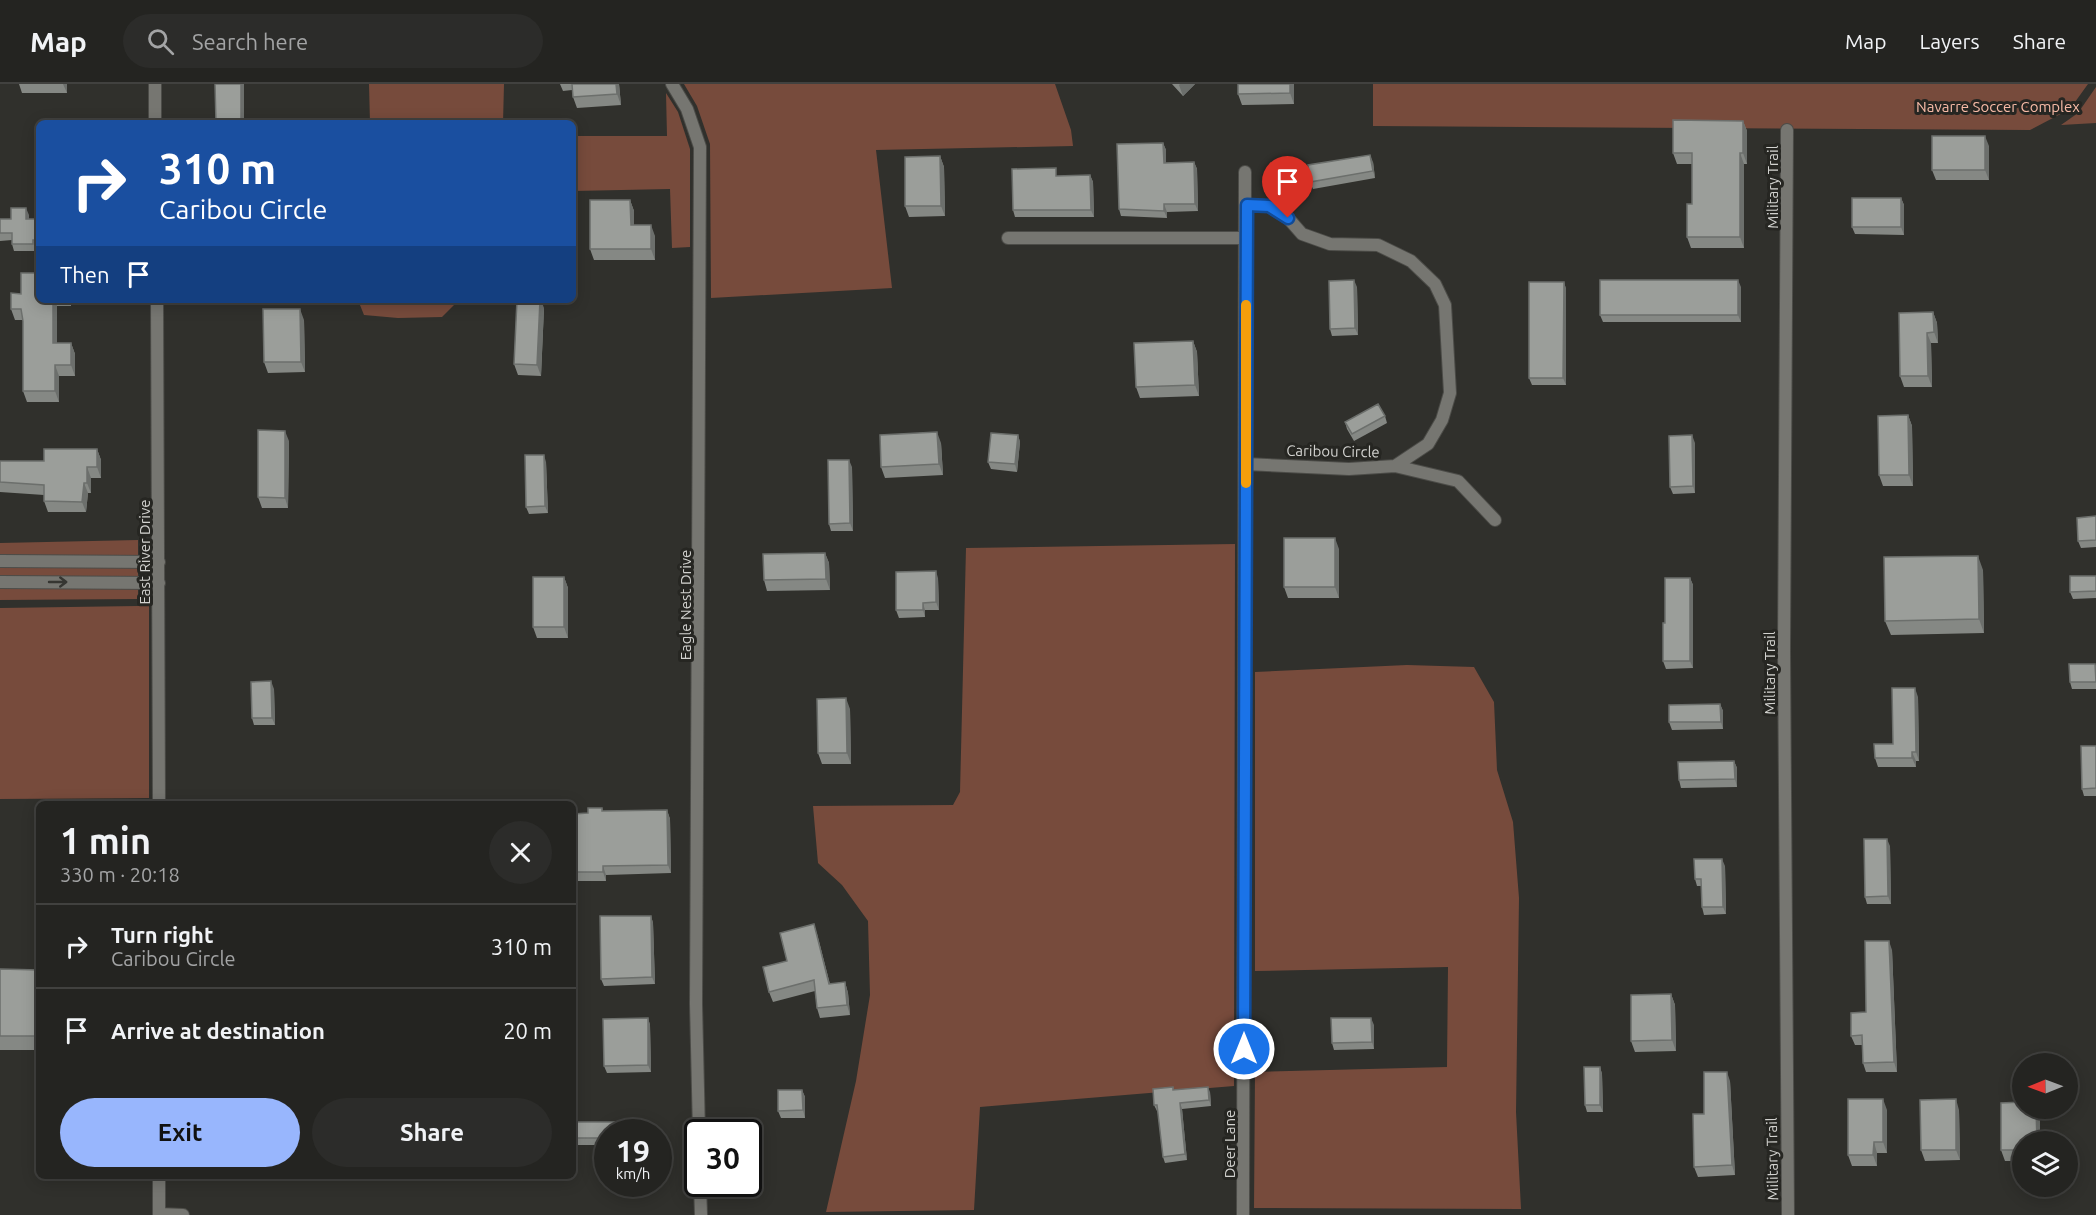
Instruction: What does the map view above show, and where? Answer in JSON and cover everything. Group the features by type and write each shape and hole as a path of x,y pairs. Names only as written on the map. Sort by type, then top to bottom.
{"street":[{"path":"155,84 155,120"},
{"name":"Eagle Nest Drive","path":"672,84 687,109 700,147 696,1004 699,1119"},
{"name":"Military Trail","path":"1787,130 1784,650 1788,1215"},
{"name":"Deer Lane","path":"1243,1215 1247,238 1245,172"},
{"name":"Caribou Circle","path":"1246,464 1349,469 1395,466 1428,444 1442,420 1450,393 1445,305 1435,284 1411,261 1378,245 1330,244 1302,234 1288,218 1269,206 1247,205"},
{"path":"1008,238 1247,238"},
{"name":"East River Drive","path":"157,303 159,801"},
{"path":"1395,466 1458,481 1495,520"},
{"path":"0,561 159,562"},
{"path":"0,582 159,583"},
{"path":"159,1179 159,1215 183,1215"},
{"path":"700,1197 701,1215"}],"green space":[{"path":"369,84 504,84 503,120 370,120"},
{"path":"684,84 1055,84 1071,130 1073,146 876,150 892,288 711,298 710,144 697,106"},
{"name":"Navarre Soccer Complex","path":"1373,84 2088,84 2070,109 2030,130 1373,126"},
{"path":"2096,87 2096,123 2061,125 2078,113"},
{"path":"666,93 678,112 690,149 690,247 672,248 670,189 576,191 576,136 667,136"},
{"path":"359,303 456,303 442,317 398,318 364,315"},
{"path":"138,540 138,599 0,600 0,543"},
{"path":"1235,544 1234,1086 980,1107 974,1210 826,1212 856,1081 870,995 868,921 842,885 818,863 813,806 953,805 960,792 966,548"},
{"path":"149,597 149,798 0,799 0,608 138,606"},
{"path":"1407,665 1474,667 1494,702 1497,770 1513,822 1519,898 1516,1112 1521,1209 1254,1208 1255,1072 1447,1067 1448,967 1255,971 1255,672"}],"building":[{"path":"215,84 241,84 241,120 216,120"},
{"path":"572,84 616,84 617,94 573,97"},
{"path":"1238,84 1290,84 1290,93 1238,94"},
{"path":"1673,120 1743,121 1743,153 1740,153 1740,237 1687,237 1687,204 1692,204 1692,153 1673,153"},
{"path":"1932,136 1985,136 1985,170 1932,170"},
{"path":"1163,143 1164,163 1194,162 1195,204 1164,204 1164,211 1119,209 1117,144"},
{"path":"1370,155 1373,171 1310,182 1308,165"},
{"path":"940,156 941,206 905,206 905,157"},
{"path":"1056,168 1056,176 1090,175 1091,210 1013,210 1012,169"},
{"path":"1852,198 1901,198 1901,227 1852,227"},
{"path":"590,200 630,200 631,225 651,225 651,249 590,249"},
{"path":"11,208 26,208 26,219 36,219 36,240 33,240 33,244 12,244 12,233 0,233 0,219 11,219"},
{"path":"21,273 36,273 36,303 53,303 53,343 71,343 71,365 55,365 55,391 23,391 23,321 21,309 11,309 11,293 21,294"},
{"path":"1354,280 1355,328 1330,329 1329,281"},
{"path":"1600,280 1738,280 1738,315 1600,315"},
{"path":"1529,282 1564,282 1563,378 1529,378"},
{"path":"517,303 540,303 537,365 514,364"},
{"path":"263,309 300,309 301,362 264,362"},
{"path":"1933,312 1934,332 1927,333 1928,376 1900,376 1899,313"},
{"path":"1193,341 1195,385 1136,387 1134,343"},
{"path":"1378,404 1385,416 1352,434 1345,422"},
{"path":"1908,415 1909,475 1879,475 1878,416"},
{"path":"258,430 285,431 285,498 258,497"},
{"path":"937,432 939,464 881,467 880,435"},
{"path":"991,433 1018,435 1015,464 988,462"},
{"path":"1692,435 1693,486 1670,487 1669,436"},
{"path":"44,449 97,449 97,467 87,467 87,483 84,483 82,502 44,501 44,485 0,482 0,461 44,461"},
{"path":"525,455 544,455 545,506 526,507"},
{"path":"828,460 849,460 850,523 829,524"},
{"path":"2096,516 2096,540 2078,541 2077,518"},
{"path":"1284,538 1335,538 1335,587 1284,587"},
{"path":"825,553 826,579 764,580 763,554"},
{"path":"1978,556 1979,619 1885,621 1884,557"},
{"path":"936,571 936,602 923,603 923,610 896,610 896,572"},
{"path":"2070,576 2096,576 2096,591 2070,592"},
{"path":"533,577 564,577 564,627 533,627"},
{"path":"1665,578 1690,578 1690,661 1663,661"},
{"path":"2069,664 2095,664 2096,682 2070,682"},
{"path":"271,681 272,718 252,718 251,682"},
{"path":"1892,688 1915,688 1916,752 1912,752 1912,758 1875,758 1874,744 1893,744"},
{"path":"846,698 847,753 818,753 817,699"},
{"path":"1720,704 1721,722 1669,722 1669,705"},
{"path":"2081,746 2096,746 2096,788 2082,789"},
{"path":"1734,761 1735,779 1679,780 1678,762"},
{"path":"588,808 602,808 602,811 667,810 668,865 603,866 603,872 576,872 576,814 588,813"},
{"path":"1864,839 1887,839 1888,896 1865,897"},
{"path":"1694,859 1722,859 1723,907 1702,907 1701,879 1695,879"},
{"path":"600,916 651,916 652,977 601,979"},
{"path":"814,924 829,984 845,982 847,1005 817,1008 814,980 769,992 763,967 787,961 780,933"},
{"path":"1865,941 1889,941 1894,1062 1863,1063 1862,1035 1851,1036 1851,1013 1866,1012"},
{"path":"0,969 36,970 36,1036 0,1036"},
{"path":"1671,994 1672,1040 1631,1041 1631,995"},
{"path":"648,1018 648,1065 604,1066 603,1019"},
{"path":"1331,1018 1371,1018 1372,1042 1332,1043"},
{"path":"1584,1067 1600,1067 1600,1105 1585,1105"},
{"path":"1704,1072 1727,1072 1732,1165 1694,1167 1693,1114 1704,1114"},
{"path":"1173,1087 1173,1090 1208,1087 1209,1100 1180,1103 1185,1154 1163,1157 1153,1089"},
{"path":"778,1090 802,1090 803,1110 778,1111"},
{"path":"1848,1099 1883,1099 1883,1142 1874,1142 1873,1155 1848,1155"},
{"path":"1956,1099 1956,1150 1921,1150 1920,1100"},
{"path":"2012,1102 2012,1119 2036,1119 2037,1131 2012,1131 2012,1150 2001,1150 2001,1103"},
{"path":"576,1122 594,1122 594,1138 576,1138"}],"slow traffic":[{"path":"1246,305 1246,483"}],"route":[{"path":"1244,1049 1243,768 1247,498 1245,422 1247,205 1269,206 1288,218"}]}
